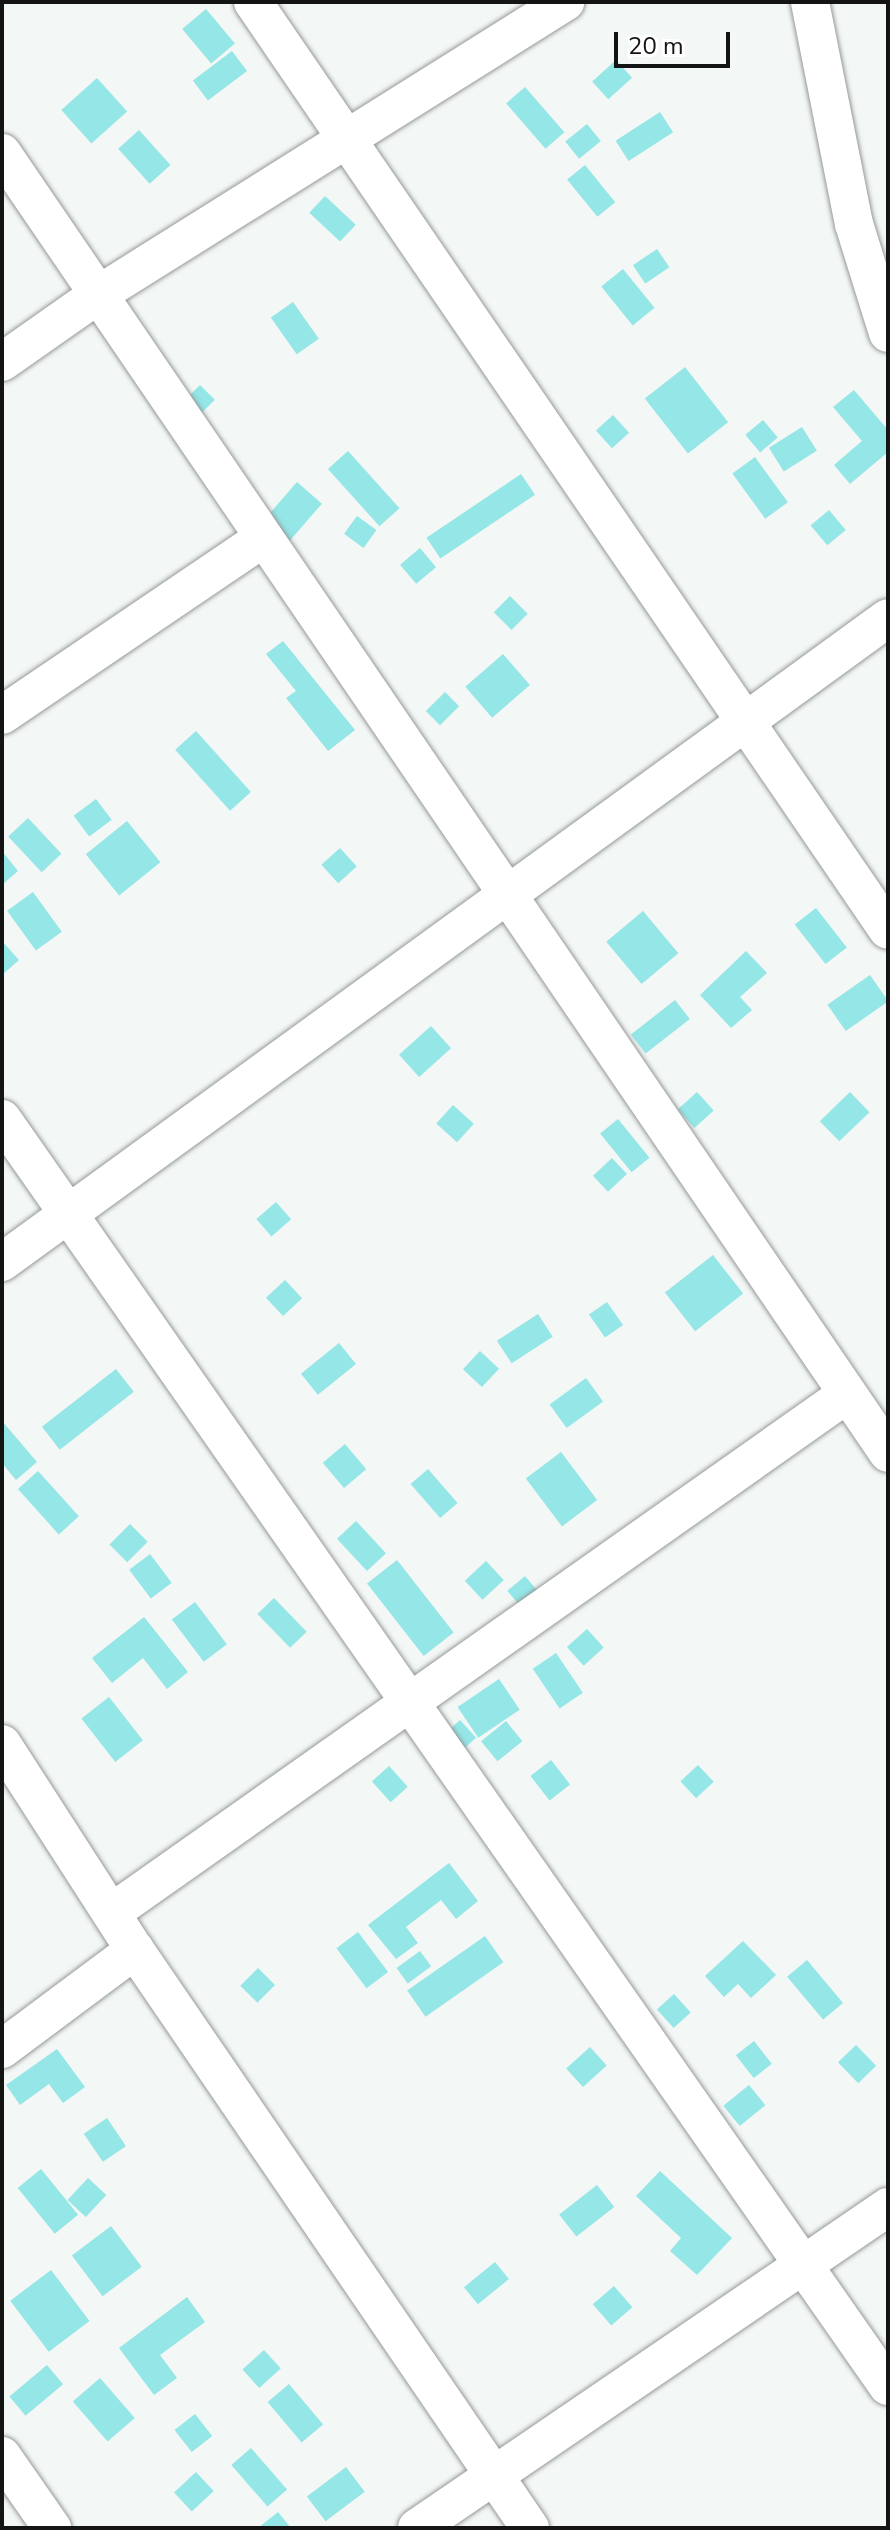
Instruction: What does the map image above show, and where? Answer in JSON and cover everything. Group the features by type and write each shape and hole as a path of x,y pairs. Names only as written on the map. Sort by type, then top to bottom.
{"street":[{"path":"253,2 888,930"},
{"path":"2,362 96,296 565,2"},
{"path":"810,2 854,224 888,333"},
{"path":"2,153 505,897 888,1453"},
{"path":"2,715 262,539"},
{"path":"2,1262 888,618"},
{"path":"2,1119 888,2386"},
{"path":"111,1913 847,1394"},
{"path":"2,1744 135,1950 530,2528"},
{"path":"2,2049 135,1950"},
{"path":"417,2528 888,2207"},
{"path":"2,2456 52,2528"}],"building":[{"path":"206,9 235,43 211,63 182,29"},
{"path":"232,51 247,71 208,100 193,80"},
{"path":"616,60 632,78 608,99 592,81"},
{"path":"97,78 127,111 91,144 61,110"},
{"path":"525,87 564,132 545,149 506,103"},
{"path":"660,112 673,132 629,161 616,141"},
{"path":"587,124 601,141 579,159 565,142"},
{"path":"139,130 170,165 150,184 118,149"},
{"path":"585,165 615,202 597,217 567,179"},
{"path":"325,196 356,225 340,241 309,213"},
{"path":"657,249 669,267 645,283 633,265"},
{"path":"623,269 654,308 633,325 601,287"},
{"path":"293,302 319,339 297,354 271,317"},
{"path":"685,367 728,422 688,454 645,398"},
{"path":"200,385 215,400 198,417 183,402"},
{"path":"854,390 888,430 888,452 850,484 834,465 862,441 833,407"},
{"path":"613,415 629,433 612,448 596,430"},
{"path":"763,420 778,438 760,452 745,435"},
{"path":"802,427 817,451 784,471 769,448"},
{"path":"348,451 400,508 379,526 328,469"},
{"path":"755,457 788,502 765,519 732,473"},
{"path":"521,474 535,495 440,558 426,538"},
{"path":"297,482 322,504 287,544 262,522"},
{"path":"829,510 846,530 827,545 811,525"},
{"path":"357,516 376,530 363,548 344,534"},
{"path":"420,548 436,567 416,584 400,565"},
{"path":"510,596 528,614 511,630 494,612"},
{"path":"283,641 355,730 328,751 286,698 296,691 266,654"},
{"path":"503,654 530,685 492,718 465,687"},
{"path":"445,692 459,706 440,725 426,711"},
{"path":"196,731 251,792 230,811 175,750"},
{"path":"96,799 112,820 89,837 74,816"},
{"path":"28,818 61,854 42,872 8,836"},
{"path":"127,821 160,862 119,896 86,854"},
{"path":"340,848 357,867 338,883 321,865"},
{"path":"2,851 18,871 2,885"},
{"path":"33,892 62,932 36,950 7,911"},
{"path":"816,908 847,947 826,964 795,925"},
{"path":"643,911 678,953 642,984 606,942"},
{"path":"2,941 19,960 2,975"},
{"path":"746,951 767,973 740,997 752,1010 731,1028 700,995"},
{"path":"870,975 888,1001 846,1031 827,1005"},
{"path":"675,1000 690,1019 646,1053 631,1034"},
{"path":"431,1026 451,1048 419,1077 399,1055"},
{"path":"697,1092 714,1111 694,1128 678,1109"},
{"path":"850,1092 869,1112 839,1141 820,1121"},
{"path":"453,1105 474,1124 457,1142 436,1124"},
{"path":"618,1119 649,1158 632,1172 600,1133"},
{"path":"612,1158 627,1174 608,1192 593,1176"},
{"path":"276,1202 291,1219 271,1236 256,1219"},
{"path":"713,1255 743,1294 695,1331 665,1293"},
{"path":"285,1280 302,1298 283,1316 266,1298"},
{"path":"607,1302 623,1325 605,1338 589,1315"},
{"path":"538,1314 553,1337 512,1363 497,1341"},
{"path":"339,1343 356,1364 318,1395 301,1374"},
{"path":"480,1351 499,1369 482,1387 463,1369"},
{"path":"116,1369 134,1392 60,1450 42,1427"},
{"path":"586,1378 603,1401 567,1428 550,1404"},
{"path":"2,1421 37,1462 16,1480 2,1463"},
{"path":"345,1444 366,1469 344,1488 323,1463"},
{"path":"561,1452 597,1500 562,1526 526,1478"},
{"path":"428,1469 458,1503 440,1518 411,1484"},
{"path":"38,1471 79,1516 59,1534 18,1489"},
{"path":"356,1521 386,1553 367,1571 337,1539"},
{"path":"130,1524 148,1542 127,1562 109,1545"},
{"path":"150,1554 172,1583 151,1598 129,1570"},
{"path":"397,1560 454,1632 424,1656 367,1583"},
{"path":"486,1561 504,1580 483,1600 465,1581"},
{"path":"525,1576 540,1594 522,1608 507,1591"},
{"path":"274,1598 307,1632 290,1648 257,1614"},
{"path":"195,1602 227,1644 204,1662 172,1619"},
{"path":"144,1617 188,1672 167,1689 143,1658 112,1683 92,1658"},
{"path":"587,1629 604,1648 584,1666 567,1647"},
{"path":"556,1653 583,1693 560,1708 533,1669"},
{"path":"499,1679 520,1710 478,1738 458,1707"},
{"path":"109,1697 143,1740 115,1762 81,1719"},
{"path":"460,1720 476,1738 460,1753 444,1735"},
{"path":"506,1721 522,1741 497,1761 481,1741"},
{"path":"551,1760 570,1784 550,1800 531,1776"},
{"path":"698,1765 714,1782 696,1798 680,1781"},
{"path":"389,1766 408,1787 391,1802 372,1781"},
{"path":"449,1863 478,1901 456,1919 441,1900 406,1927 418,1943 396,1959 368,1925"},
{"path":"358,1932 388,1972 367,1988 336,1948"},
{"path":"485,1936 503,1962 426,2017 407,1990"},
{"path":"743,1941 776,1975 751,1998 738,1984 724,1997 705,1976"},
{"path":"420,1951 431,1966 408,1983 397,1968"},
{"path":"807,1960 843,2003 823,2020 787,1977"},
{"path":"258,1968 275,1985 257,2003 240,1986"},
{"path":"674,1994 691,2013 674,2028 657,2009"},
{"path":"754,2041 772,2064 754,2078 736,2055"},
{"path":"856,2045 876,2066 858,2083 838,2062"},
{"path":"590,2047 607,2066 583,2087 566,2068"},
{"path":"57,2049 85,2087 63,2103 49,2084 20,2105 6,2085"},
{"path":"749,2085 765,2105 740,2126 723,2106"},
{"path":"107,2118 126,2146 103,2162 84,2134"},
{"path":"41,2169 78,2215 55,2234 18,2188"},
{"path":"660,2171 732,2238 697,2275 670,2251 681,2238 636,2196"},
{"path":"88,2178 106,2195 86,2217 68,2200"},
{"path":"597,2185 614,2207 576,2237 559,2215"},
{"path":"111,2226 142,2267 103,2296 72,2255"},
{"path":"495,2262 509,2279 478,2304 464,2287"},
{"path":"51,2270 90,2321 49,2352 10,2301"},
{"path":"614,2286 632,2307 611,2326 593,2304"},
{"path":"187,2297 205,2322 160,2355 177,2378 154,2395 119,2348"},
{"path":"264,2350 281,2369 259,2388 242,2369"},
{"path":"47,2365 63,2384 26,2416 9,2396"},
{"path":"100,2378 135,2418 108,2442 73,2402"},
{"path":"289,2384 323,2425 302,2443 268,2402"},
{"path":"195,2414 212,2436 192,2452 175,2430"},
{"path":"251,2448 287,2490 267,2507 231,2465"},
{"path":"346,2467 365,2492 326,2521 307,2496"},
{"path":"196,2472 214,2491 192,2511 174,2492"},
{"path":"278,2512 291,2528 258,2528"}]}
